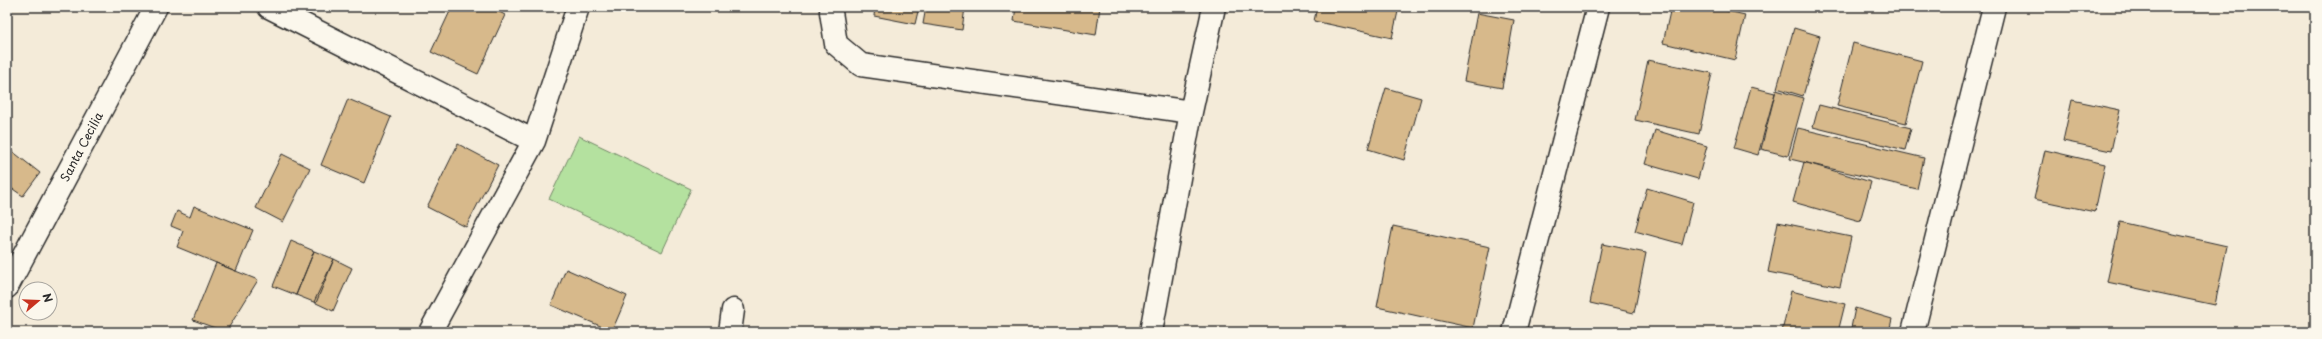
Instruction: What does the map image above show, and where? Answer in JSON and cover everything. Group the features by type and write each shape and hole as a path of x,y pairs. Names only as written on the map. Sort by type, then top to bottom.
{"street":[{"name":"Santa Cecilia","path":"7,287 156,7"},
{"path":"269,7 534,141"},
{"path":"430,332 534,141 578,7"},
{"path":"832,7 830,12 836,44 861,65 1191,112"},
{"path":"1151,332 1191,112 1214,7"},
{"path":"1514,332 1598,7"},
{"path":"1913,332 1994,7"},
{"path":"730,332 733,310"}],"green space":[{"path":"579,136 691,189 662,252 549,199"}],"building":[{"path":"452,7 490,7 505,15 478,74 431,52"},
{"path":"875,7 919,7 915,24 874,16"},
{"path":"926,7 965,7 962,30 923,24"},
{"path":"1016,7 1100,7 1096,35 1014,21"},
{"path":"1317,7 1399,7 1392,38 1314,21"},
{"path":"1671,7 1710,7 1745,15 1735,60 1663,43"},
{"path":"1477,13 1514,20 1502,88 1464,81"},
{"path":"1794,28 1820,36 1803,96 1777,88"},
{"path":"1853,43 1922,61 1906,123 1837,106"},
{"path":"1648,60 1712,73 1699,134 1635,120"},
{"path":"1751,87 1775,93 1758,155 1734,148"},
{"path":"1386,88 1421,98 1404,160 1368,149"},
{"path":"1776,90 1804,98 1788,156 1761,149"},
{"path":"348,99 391,117 364,183 321,165"},
{"path":"2072,100 2120,110 2111,151 2063,141"},
{"path":"1819,105 1911,128 1905,150 1813,127"},
{"path":"1798,128 1924,158 1917,189 1790,159"},
{"path":"1655,130 1707,146 1698,179 1645,164"},
{"path":"458,144 498,165 466,227 427,207"},
{"path":"2045,150 2105,164 2095,212 2034,199"},
{"path":"12,151 40,173 23,196 7,185 7,158"},
{"path":"282,154 310,168 283,222 256,208"},
{"path":"1804,162 1871,182 1860,221 1793,202"},
{"path":"1647,188 1693,202 1682,244 1635,231"},
{"path":"194,206 253,230 236,271 177,247 183,231 171,226 177,211 190,217"},
{"path":"1778,222 1851,237 1840,287 1768,272"},
{"path":"2120,222 2227,246 2215,305 2107,282"},
{"path":"1393,226 1490,247 1473,328 1377,307"},
{"path":"291,241 314,251 296,295 273,286"},
{"path":"1602,244 1646,253 1634,313 1590,303"},
{"path":"314,251 334,259 316,303 296,295"},
{"path":"334,259 352,268 333,311 314,302"},
{"path":"216,263 258,280 226,332 193,320"},
{"path":"566,269 627,296 612,331 551,305"},
{"path":"1791,291 1845,304 1838,332 1782,332"},
{"path":"1855,308 1892,319 1889,332 1866,332 1851,328"}]}
